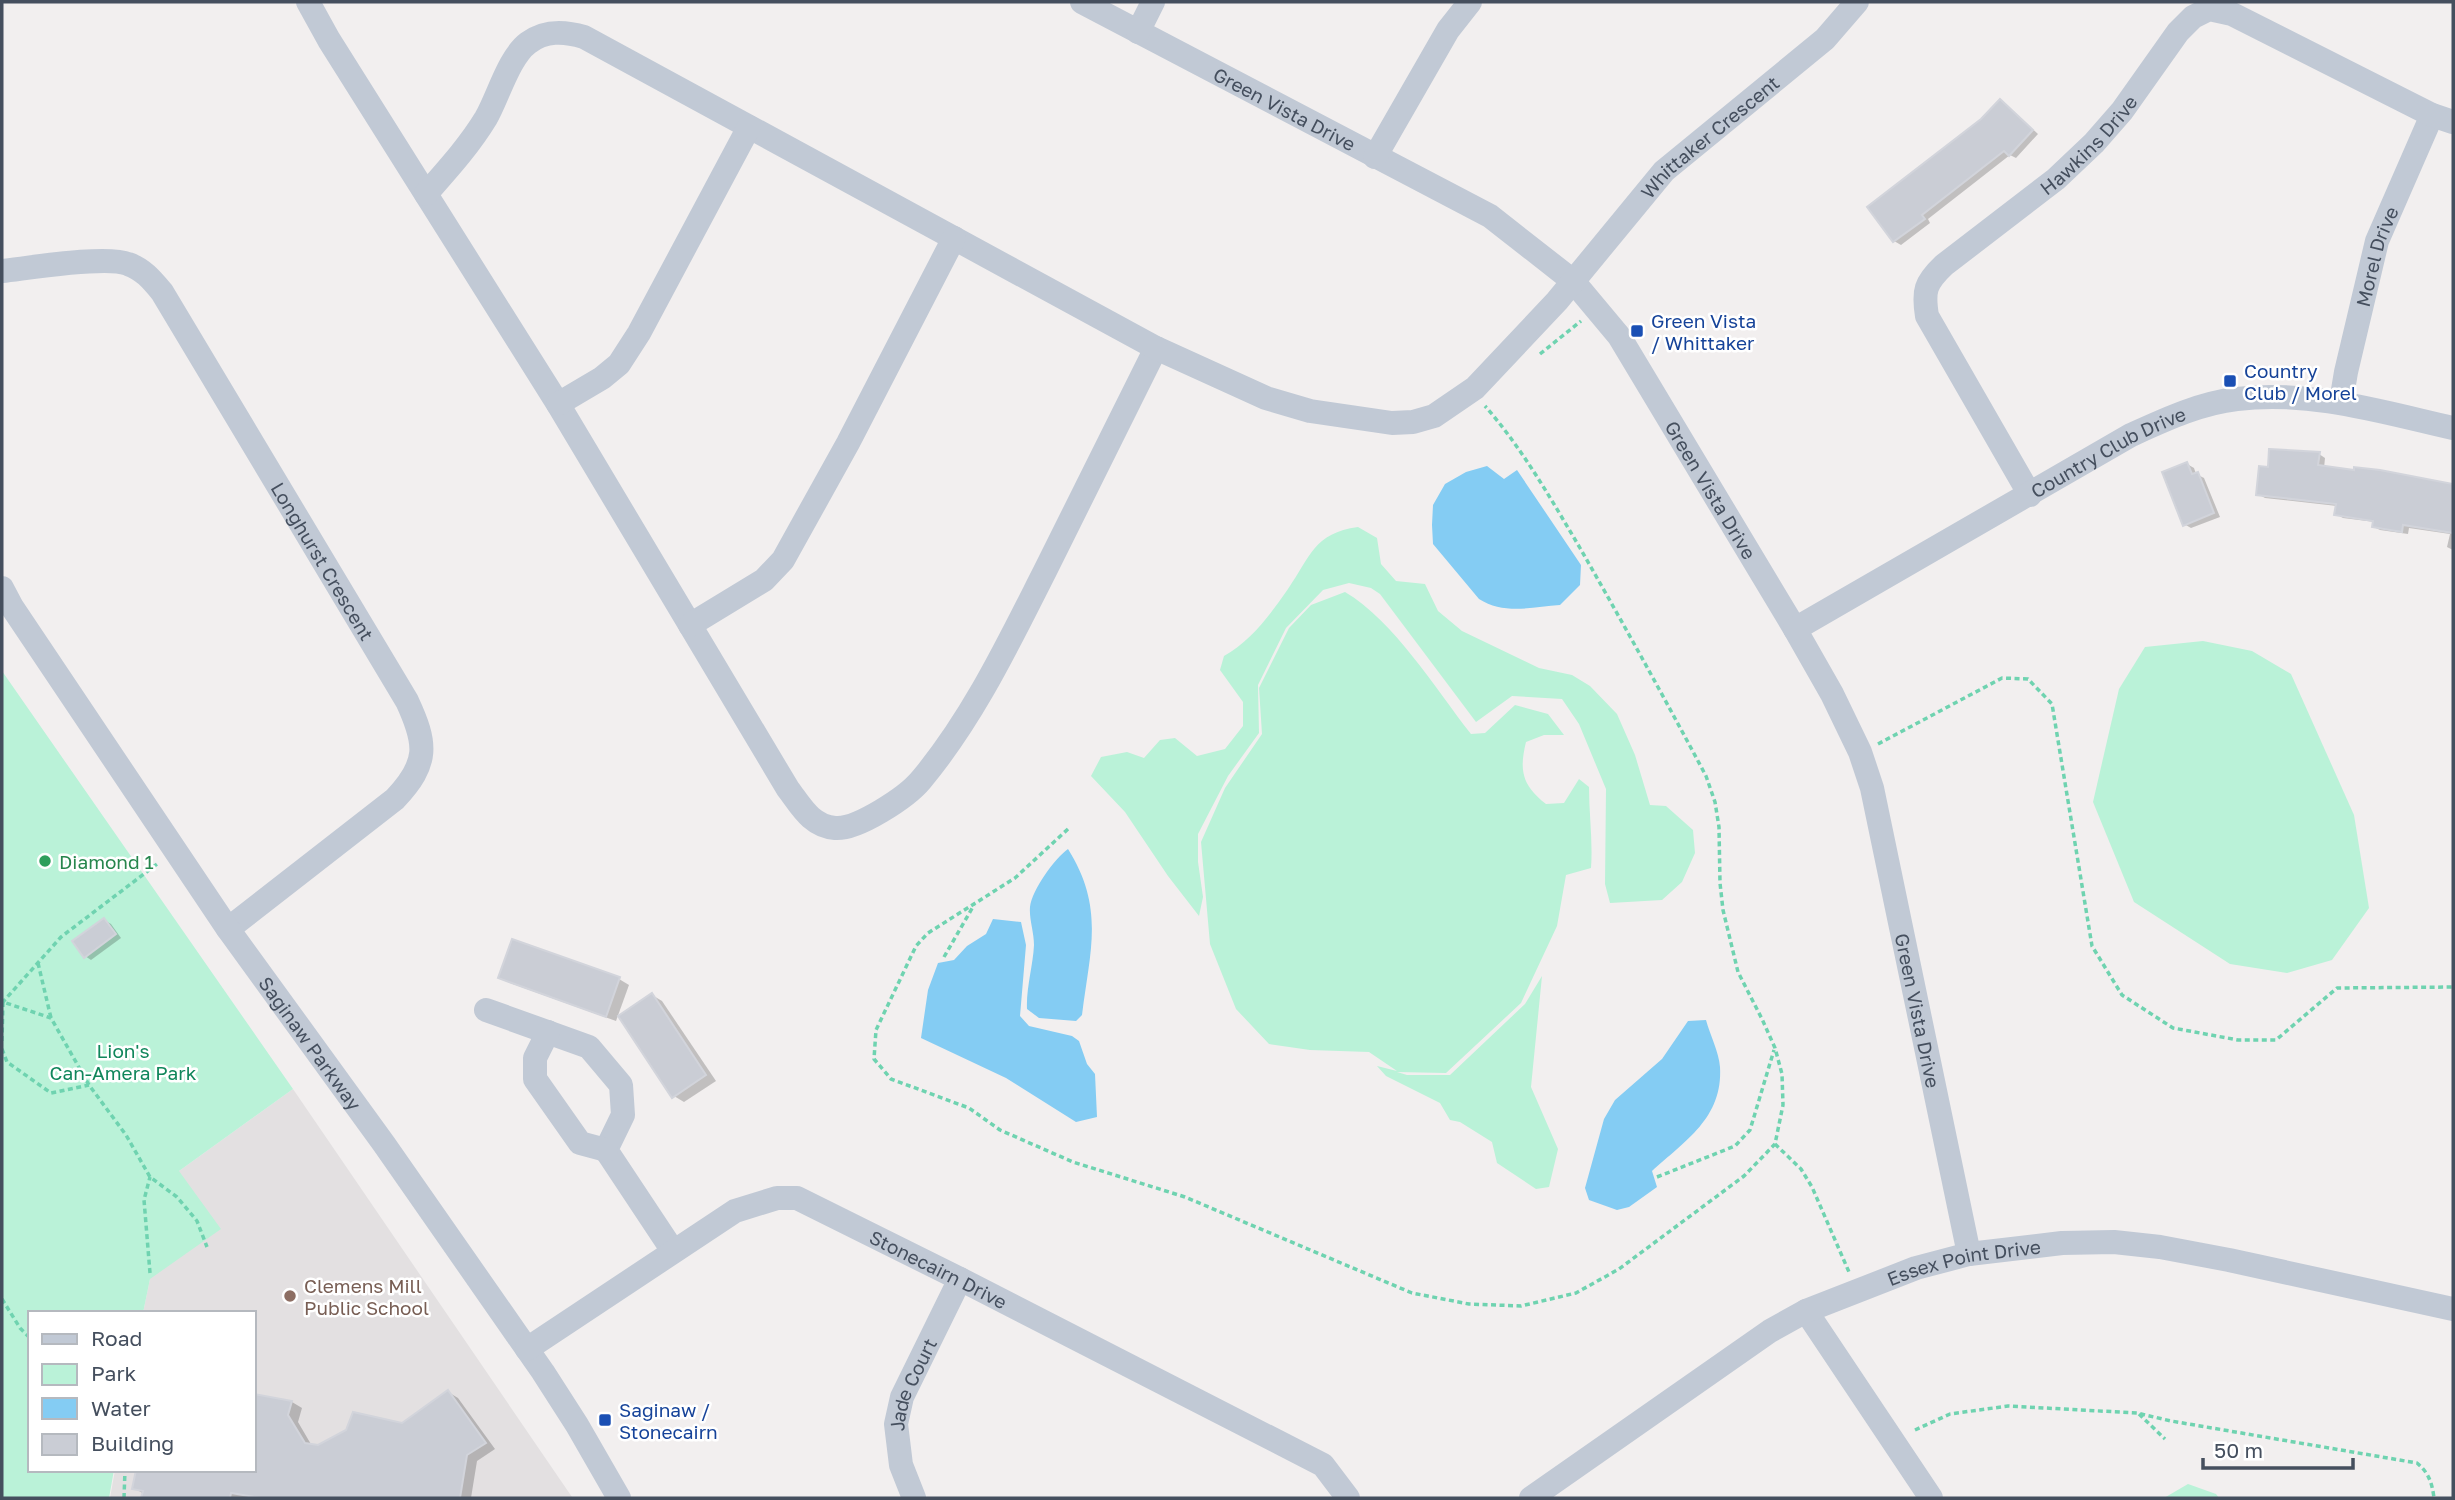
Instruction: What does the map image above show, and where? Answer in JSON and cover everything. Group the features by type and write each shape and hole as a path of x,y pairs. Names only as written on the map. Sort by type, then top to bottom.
{"street":[{"path":"308,2 329,40 558,404 788,789 808,816 823,826 837,829 853,825 875,815 918,783 970,710 1024,612 1156,348"},
{"name":"Green Vista Drive","path":"1082,2 1490,216 1573,281 1619,336 1795,629 1832,694 1860,752 1872,788 1969,1254"},
{"path":"1138,32 1153,2"},
{"path":"1375,157 1448,30 1470,2"},
{"name":"Whittaker Crescent","path":"426,194 467,148 524,45 536,37 566,32 584,37 1156,348 1266,398 1310,411 1392,422 1413,422 1434,416 1475,388 1557,301 1664,171 1825,39 1857,2"},
{"name":"Hawkins Drive","path":"2030,495 1927,316 1924,296 1930,278 2056,179 2094,143 2122,111 2178,32 2193,17 2209,9 2232,14 2442,119"},
{"name":"Morel Drive","path":"2341,402 2376,241 2442,119"},
{"path":"558,404 620,364 749,127"},
{"path":"690,625 764,580 783,559 848,443 954,238"},
{"name":"Longhurst Crescent","path":"2,271 107,260 127,263 145,273 162,292 407,701 418,725 422,747 419,766 411,782 384,807 228,929"},
{"name":"Country Club Drive","path":"1795,629 2131,435 2182,412 2235,399 2292,397 2341,402 2453,429"},
{"name":"Saginaw Parkway","path":"2,588 12,607 228,929 384,1144 527,1349 577,1425 619,1498"},
{"path":"486,1010 589,1047 621,1085 623,1115 606,1150"},
{"path":"548,1032 535,1058 535,1079 580,1143 606,1150 673,1251"},
{"name":"Stonecairn Drive","path":"527,1349 735,1211 777,1198 797,1198 1323,1465 1348,1498"},
{"name":"Essex Point Drive","path":"1531,1498 1770,1332 1806,1311 1916,1268 1969,1254 2062,1243 2113,1242 2229,1260 2453,1309"},
{"name":"Jade Court","path":"914,1498 901,1465 896,1424 902,1397 960,1279"},
{"path":"1806,1311 1931,1498"}],"path":[{"path":"1068,829 1015,878 928,933 916,946 876,1030 874,1059 891,1079 970,1108 1000,1130 1073,1162 1185,1197 1412,1293 1469,1304 1521,1306 1576,1293 1619,1269 1734,1184 1775,1144 1783,1105 1782,1074 1774,1048 1738,972 1723,910 1717,814 1706,776 1562,518 1508,434 1484,405"},
{"path":"1860,752 2002,678 2028,679 2052,704 2092,946 2122,995 2174,1028 2238,1040 2276,1041 2337,988 2453,987"},
{"path":"2,1041 3,1003 61,937 151,868"},
{"path":"944,957 975,903"},
{"path":"38,963 51,1018 89,1085 126,1135 150,1177 177,1197 197,1221 207,1247"},
{"path":"3,1003 51,1018"},
{"path":"1657,1177 1735,1146 1750,1130 1774,1048"},
{"path":"2,1049 7,1062 51,1093 89,1085"},
{"path":"1775,1144 1801,1169 1812,1187 1858,1289"},
{"path":"150,1177 144,1200 150,1273"},
{"path":"2,1300 28,1336"},
{"path":"1915,1430 1951,1413 2008,1406 2137,1413 2417,1463 2426,1470 2432,1483 2434,1498"},
{"path":"2137,1413 2165,1439"},
{"path":"124,1498 125,1472"}],"shaded area":[{"name":"Clemens Mill Public School","path":"293,1089 572,1497 110,1498 115,1472 256,1472 256,1311 143,1311 179,1171"}],"green space":[{"path":"1358,527 1377,538 1381,564 1396,581 1425,584 1438,611 1462,631 1539,668 1572,675 1590,686 1617,714 1635,755 1650,805 1666,806 1693,830 1695,853 1682,882 1662,900 1610,903 1605,884 1606,789 1579,724 1562,699 1512,696 1476,722 1380,594 1371,588 1349,583 1323,590 1286,628 1258,685 1259,733 1228,776 1198,834 1198,862 1203,897 1199,916 1125,812 1091,776 1101,757 1127,752 1144,758 1160,740 1175,738 1197,756 1225,749 1243,726 1243,702 1220,670 1224,656 1243,643 1259,627 1322,541 1343,530"},
{"path":"1345,592 1380,620 1397,638 1471,734 1485,733 1515,705 1548,714 1564,735 1544,735 1526,742 1523,761 1527,784 1546,804 1564,803 1579,779 1589,787 1591,868 1566,875 1557,926 1521,1003 1446,1073 1397,1072 1407,1075 1450,1075 1525,1004 1542,976 1531,1087 1558,1149 1549,1187 1536,1189 1497,1163 1492,1142 1460,1122 1450,1120 1440,1103 1386,1076 1377,1066 1397,1071 1369,1052 1310,1050 1269,1044 1236,1009 1210,944 1201,842 1225,788 1262,734 1259,688 1289,628 1311,605"},
{"path":"2203,641 2252,651 2291,674 2354,815 2369,908 2332,960 2287,973 2230,964 2134,902 2093,802 2119,689 2145,647"},
{"name":"Lion's Can-Amera Park","path":"2,671 293,1089 179,1171 221,1229 150,1279 143,1311 28,1311 28,1472 114,1472 109,1498 2,1498"},
{"path":"2188,1484 2216,1494 2219,1498 2164,1498"}],"water":[{"path":"1487,466 1504,479 1517,470 1581,565 1580,585 1560,605 1518,609 1489,604 1479,599 1433,544 1433,505 1445,484 1466,472"},
{"path":"1068,849 1080,870 1087,891 1092,930 1082,1015 1076,1021 1039,1018 1027,1009 1034,945 1030,907 1045,875"},
{"path":"993,919 1021,922 1026,945 1020,1016 1029,1026 1072,1036 1079,1041 1087,1064 1095,1074 1097,1117 1076,1122 1006,1078 921,1038 928,990 938,963 954,960 967,946 986,934"},
{"path":"1706,1020 1720,1067 1719,1085 1709,1114 1689,1138 1652,1171 1657,1187 1629,1207 1617,1210 1589,1200 1585,1188 1604,1119 1615,1100 1662,1059 1688,1021"}],"building":[{"path":"2000,99 2033,130 2009,156 2004,151 1922,215 1925,219 1893,242 1867,207 1981,119"},
{"path":"2269,449 2320,452 2318,465 2380,470 2453,484 2453,533 2403,525 2402,532 2372,527 2373,521 2334,515 2336,504 2256,495 2259,466 2268,467"},
{"path":"2187,462 2192,474 2198,472 2214,513 2183,526 2162,472"},
{"path":"104,918 116,934 84,958 72,941"},
{"path":"512,939 620,977 606,1017 498,978"},
{"path":"652,993 706,1075 672,1098 618,1016"},
{"path":"448,1390 486,1443 467,1455 460,1498 261,1498 231,1493 230,1498 141,1498 143,1491 132,1489 136,1472 256,1472 256,1394 292,1401 288,1415 305,1443 318,1445 346,1430 353,1412 402,1423"}],"place":[{"name":"Green Vista / Whittaker","path":"1637,331"},
{"name":"Country Club / Morel","path":"2230,381"},
{"name":"Diamond 1","path":"45,861"},
{"name":"Clemens Mill Public School","path":"290,1296"},
{"name":"Saginaw / Stonecairn","path":"605,1420"}]}
